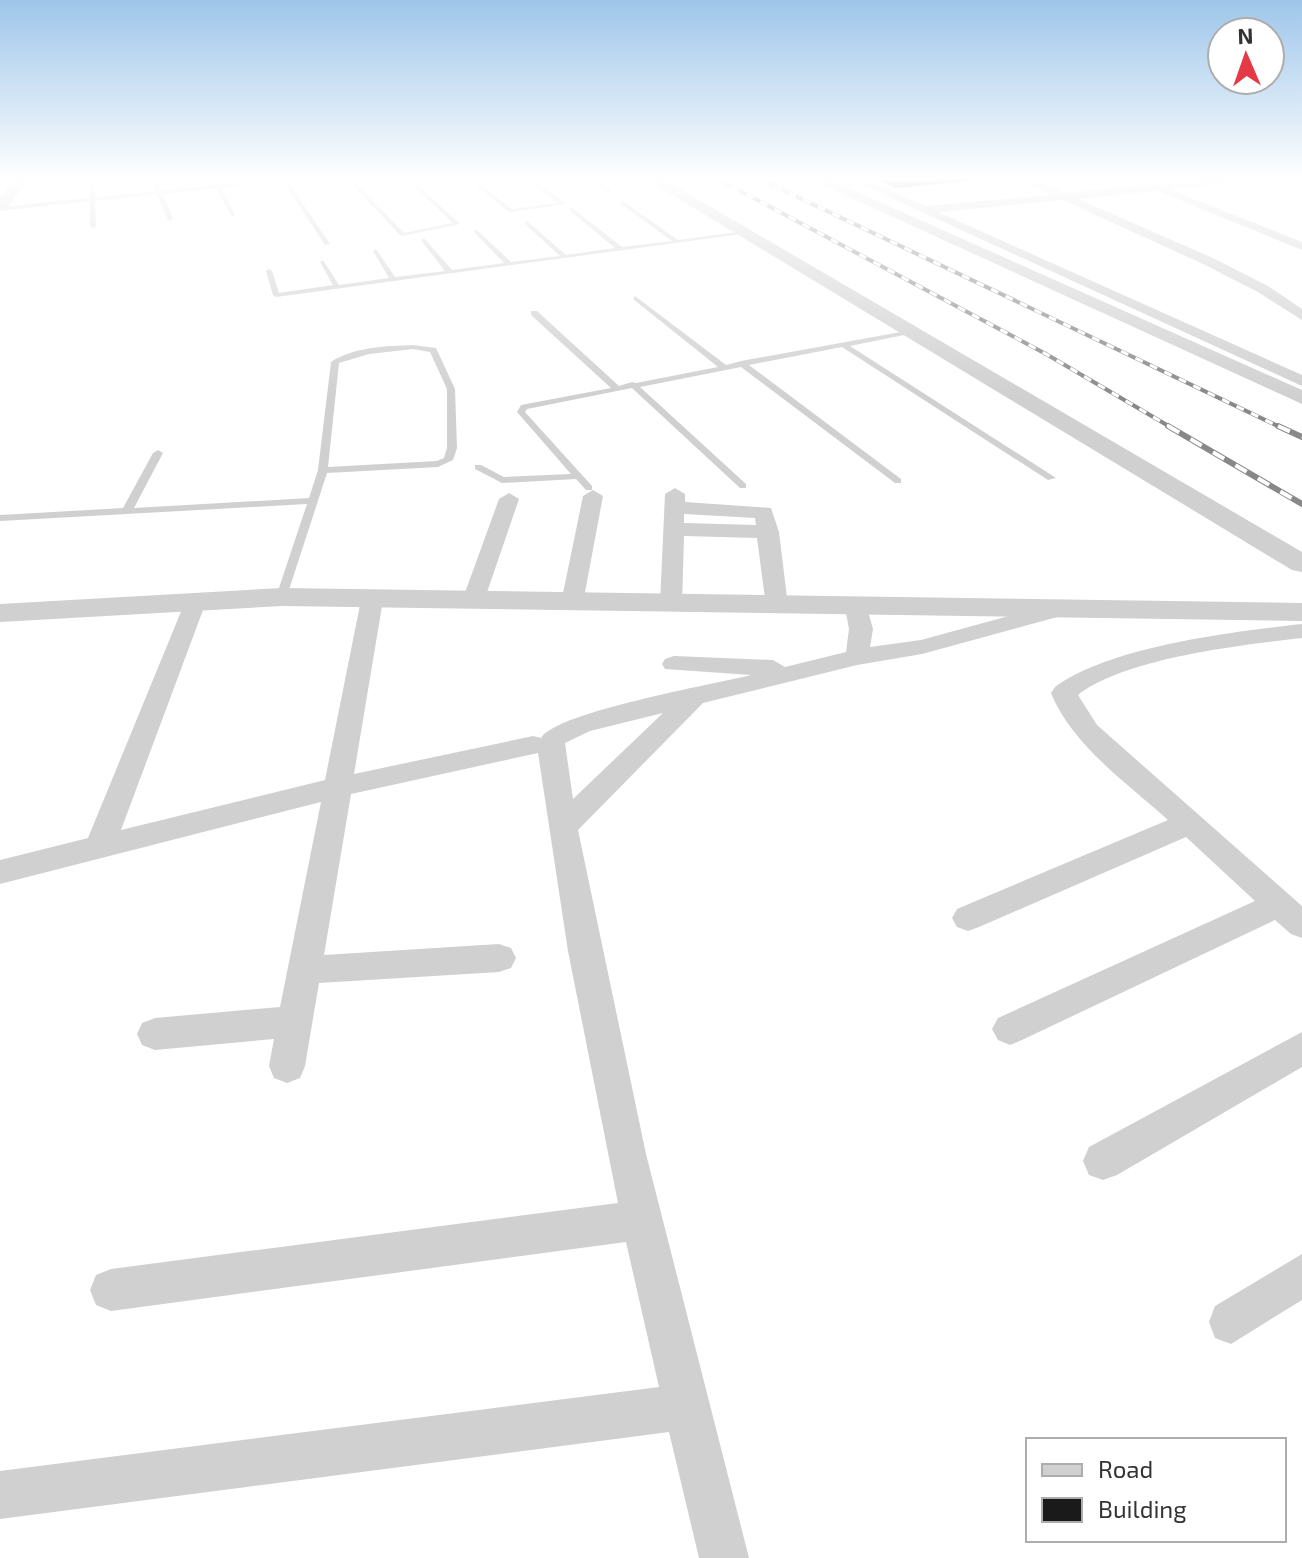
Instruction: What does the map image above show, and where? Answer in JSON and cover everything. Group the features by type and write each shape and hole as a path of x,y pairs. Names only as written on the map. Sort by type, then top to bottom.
{"street":[{"path":"778,252 1302,564"},
{"path":"978,252 1302,398"},
{"path":"1013,252 1302,381"},
{"path":"1183,252 1249,282 1302,316"},
{"path":"572,603 591,492"},
{"path":"473,601 509,499"},
{"path":"671,604 675,510 764,512 777,606"},
{"path":"1,614 282,597 1053,611 1302,612"},
{"path":"287,1066 372,600"},
{"path":"100,846 195,602"},
{"path":"856,608 861,629 857,657"},
{"path":"724,1558 618,1128 562,828 551,746 554,738 582,724 857,657 922,647 1053,611"},
{"path":"1010,1029 1290,914 1088,731 1071,710 1064,693 1069,687 1093,676 1149,660 1246,637 1302,631"},
{"path":"674,664 807,669"},
{"path":"562,828 695,696"},
{"path":"0,872 339,787 533,745"},
{"path":"968,918 1190,823"},
{"path":"305,970 499,958"},
{"path":"155,1034 295,1021"},
{"path":"1103,1161 1302,1048"},
{"path":"111,1290 641,1220"},
{"path":"1231,1322 1302,1275"},
{"path":"0,1495 687,1407"}],"lane":[{"path":"376,252 393,279"},
{"path":"434,252 450,272"},
{"path":"497,252 509,264"},
{"path":"559,252 565,257"},
{"path":"269,271 276,295 601,252"},
{"path":"323,262 337,287"},
{"path":"635,298 723,367"},
{"path":"534,313 615,387"},
{"path":"591,492 521,410 553,399 914,331"},
{"path":"843,345 1051,478"},
{"path":"282,597 323,470 335,362 352,355 410,348 433,350 451,389 452,448 448,460 438,464 323,470"},
{"path":"741,363 898,481"},
{"path":"632,384 743,486"},
{"path":"127,511 158,453"},
{"path":"478,467 502,480 578,476"},
{"path":"0,518 314,501"}],"railway":[{"path":"854,252 1046,354 1172,428"},
{"path":"912,252 1282,428"},
{"path":"1168,426 1302,504"},
{"path":"1278,426 1302,437"}]}
